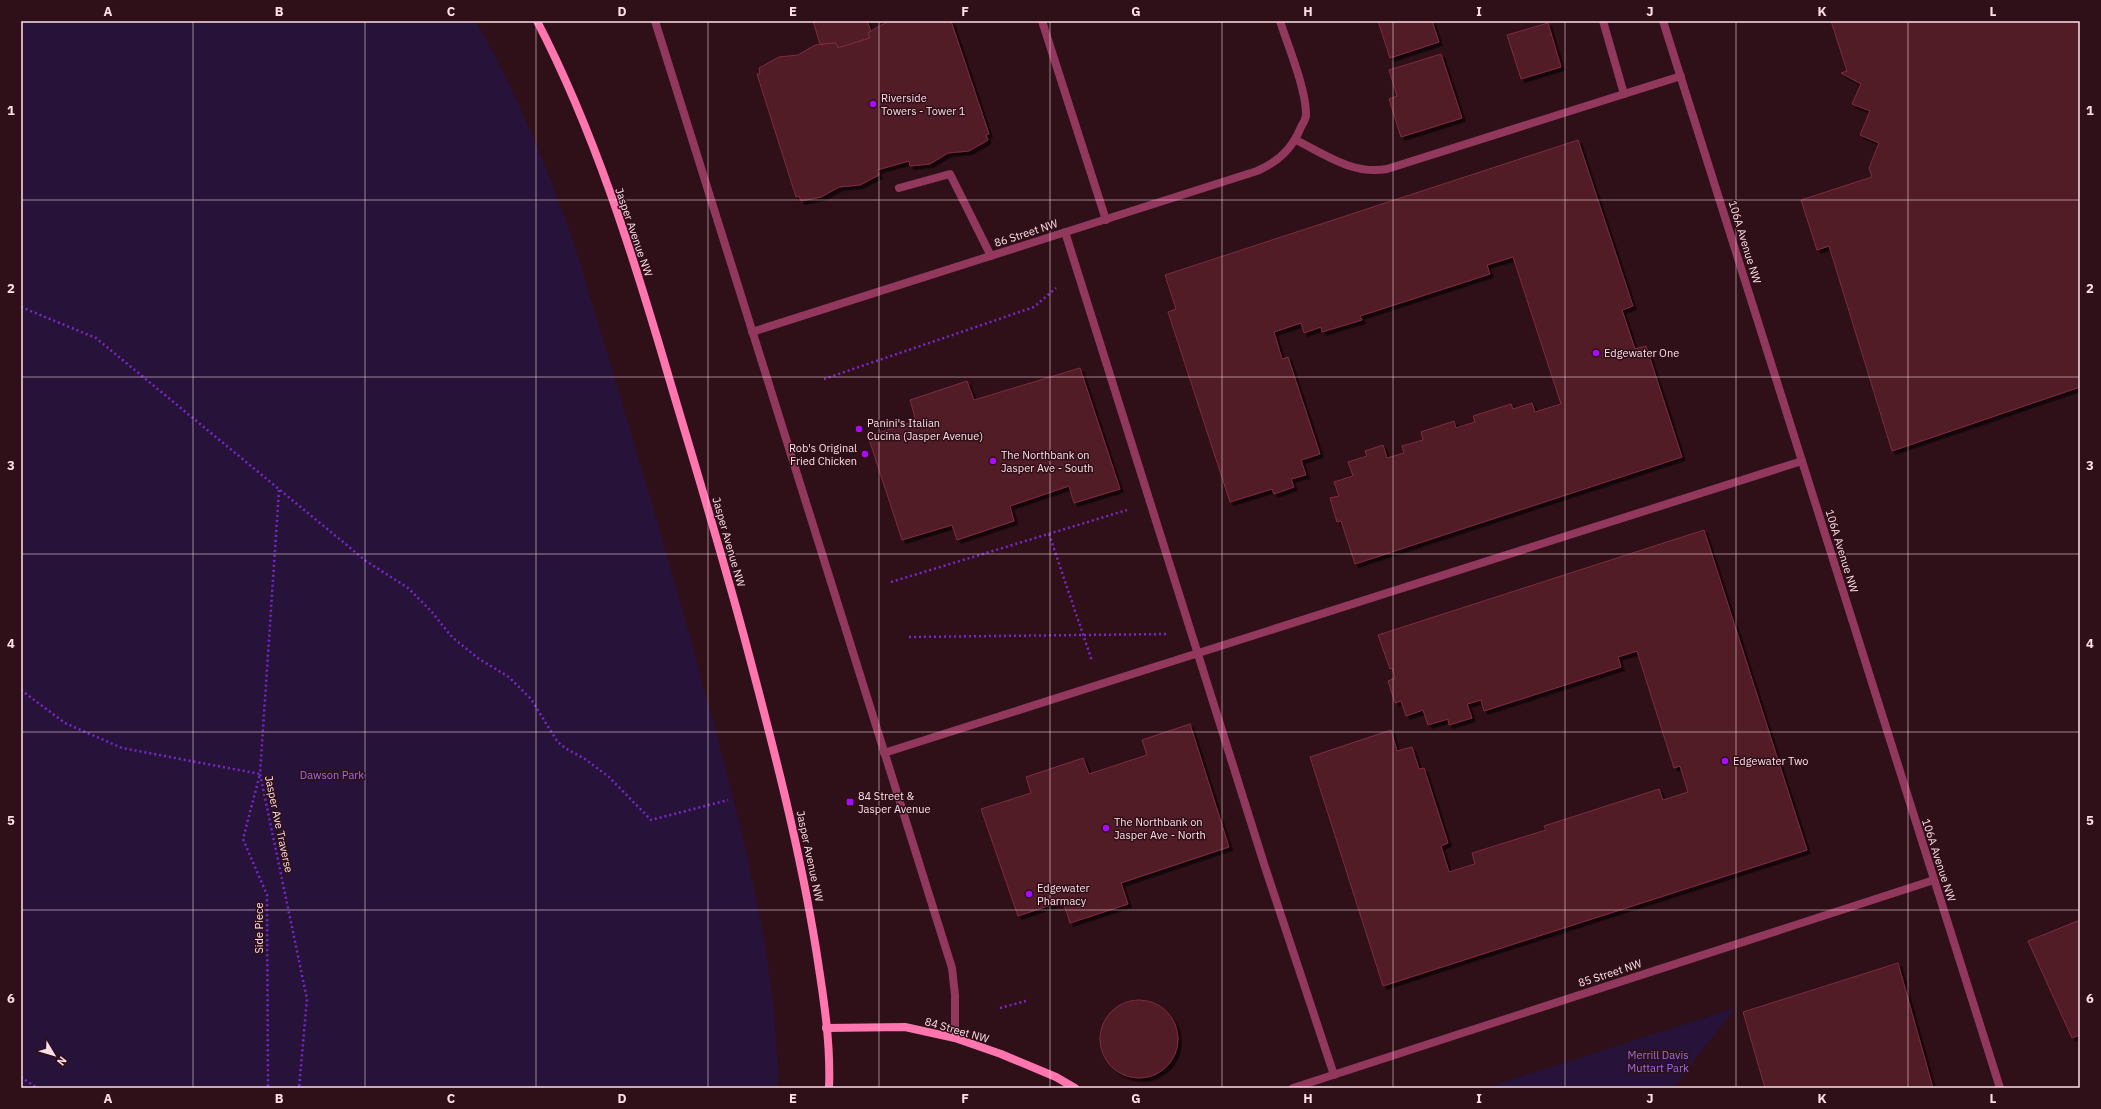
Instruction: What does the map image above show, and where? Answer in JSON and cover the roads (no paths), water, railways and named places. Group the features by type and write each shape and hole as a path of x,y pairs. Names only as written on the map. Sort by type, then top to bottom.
{"main road":[{"name":"Jasper Avenue NW","path":"537,21 556,57 589,138 621,225 648,306 726,567 784,785 797,843 822,987 829,1088"},
{"name":"84 Street NW","path":"826,1028 905,1027 955,1038 1001,1054 1056,1077 1075,1088"}],"street":[{"path":"655,21 952,968 955,995 955,1038"},
{"path":"1042,21 1106,220"},
{"name":"86 Street NW","path":"752,332 1106,220 1257,171 1272,164 1286,153 1296,140 1306,117 1304,96 1280,21"},
{"path":"1603,21 1624,94"},
{"name":"106A Avenue NW","path":"1663,21 2000,1088"},
{"path":"1296,140 1346,165 1362,171 1376,171 1388,169 1681,76"},
{"path":"899,188 950,174 991,256"},
{"path":"1065,232 1150,503 1334,1075"},
{"path":"884,753 1802,461"},
{"name":"85 Street NW","path":"1293,1088 1934,880"}],"place":[{"name":"Riverside Towers - Tower 1","path":"873,104"},
{"name":"Edgewater One","path":"1596,353"},
{"name":"Panini's Italian Cucina (Jasper Avenue)","path":"859,429"},
{"name":"Rob's Original Fried Chicken","path":"865,454"},
{"name":"The Northbank on Jasper Ave - South","path":"993,461"},
{"name":"Edgewater Two","path":"1725,761"},
{"name":"84 Street & Jasper Avenue","path":"850,802"},
{"name":"The Northbank on Jasper Ave - North","path":"1106,828"},
{"name":"Edgewater Pharmacy","path":"1029,894"}],"park label":[{"name":"Dawson Park","path":"332,775"},
{"name":"Merrill Davis Muttart Park","path":"1658,1061"}]}
